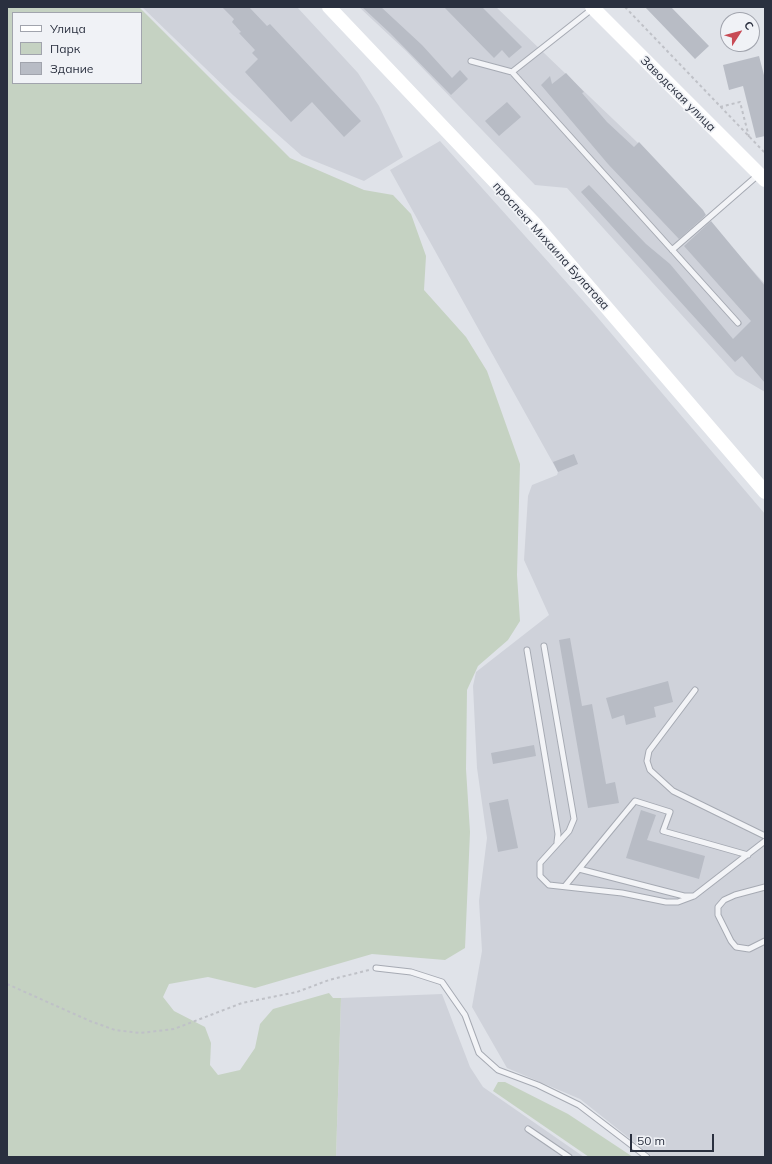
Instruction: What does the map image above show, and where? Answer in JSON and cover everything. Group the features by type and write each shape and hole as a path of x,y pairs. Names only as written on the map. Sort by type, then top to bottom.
{"street":[{"name":"проспект Михаила Булатова","path":"329,7 534,223 765,492"},
{"name":"Заводская улица","path":"592,8 762,177"}],"lane":[{"path":"512,72 592,8"},
{"path":"471,61 512,72 738,323"},
{"path":"672,250 762,177"},
{"path":"544,646 574,819 569,830 540,863 540,876 549,885 622,893 666,902 678,902 694,896 765,841"},
{"path":"527,650 558,834 556,844"},
{"path":"695,690 649,751 647,761 650,770 673,791 765,836"},
{"path":"566,886 634,802 639,801 670,812 663,831 748,855"},
{"path":"579,869 684,896 694,896"},
{"path":"765,887 735,895 724,900 718,907 718,915 731,941 736,947 744,950 749,949 765,941"},
{"path":"376,968 411,972 442,982 465,1015 479,1053 498,1070 538,1085 579,1105 647,1157"},
{"path":"528,1129 569,1157"}],"path":[{"path":"625,7 765,153"},
{"path":"720,107 740,102 750,139"},
{"path":"7,984 90,1021 115,1030 140,1034 174,1029 242,1004 297,992 328,980 376,968"}],"shaded area":[{"path":"142,7 297,7 358,73 379,106 403,157 364,181 302,156 233,95"},
{"path":"359,7 496,7 638,143 765,284 765,392 736,375 567,188 535,185 406,51"},
{"path":"440,141 593,312 765,514 765,1157 653,1157 580,1099 507,1068 472,1007 482,951 479,901 487,838 477,768 473,686 476,672 549,615 524,560 528,496 532,485 557,475 558,472 390,170"},
{"path":"442,994 470,1067 483,1087 584,1157 336,1157 341,998"}],"green space":[{"path":"7,7 139,7 290,158 364,190 393,195 411,214 426,256 424,290 466,337 487,371 520,464 517,575 520,621 508,640 478,666 467,690 466,769 470,832 465,948 445,960 372,954 255,988 208,977 169,984 163,997 174,1011 205,1027 211,1043 210,1065 218,1075 240,1070 255,1048 260,1024 273,1009 329,993 333,998 341,998 336,1157 7,1157"},
{"path":"498,1082 505,1082 568,1114 633,1157 589,1157 493,1091"}],"building":[{"path":"222,7 249,7 267,26 270,24 361,121 344,137 312,102 291,122 245,72 258,59 252,53 255,50 239,33 241,32 232,22 234,19"},
{"path":"362,7 381,7 422,45 452,78 460,70 468,79 451,95"},
{"path":"444,7 482,7 522,47 509,58 502,50 494,58"},
{"path":"645,7 671,7 709,46 695,59"},
{"path":"759,56 765,79 765,136 756,138 743,86 729,90 723,65"},
{"path":"566,73 584,92 582,93 607,122 634,147 639,142 703,210 706,215 679,239 608,164 541,85 550,76 552,84"},
{"path":"507,102 521,117 499,136 485,121"},
{"path":"589,185 646,244 670,264 733,339 751,321 684,246 711,221 765,286 765,383 742,356 735,362 581,192"},
{"path":"574,454 578,464 558,472 553,462"},
{"path":"570,638 582,706 592,704 606,784 615,782 619,803 588,808 559,640"},
{"path":"668,681 673,702 654,707 656,717 626,725 624,715 612,719 606,698"},
{"path":"534,745 536,756 493,764 491,753"},
{"path":"508,799 518,848 498,852 489,803"},
{"path":"641,810 656,815 647,840 705,856 699,879 626,858"}]}
